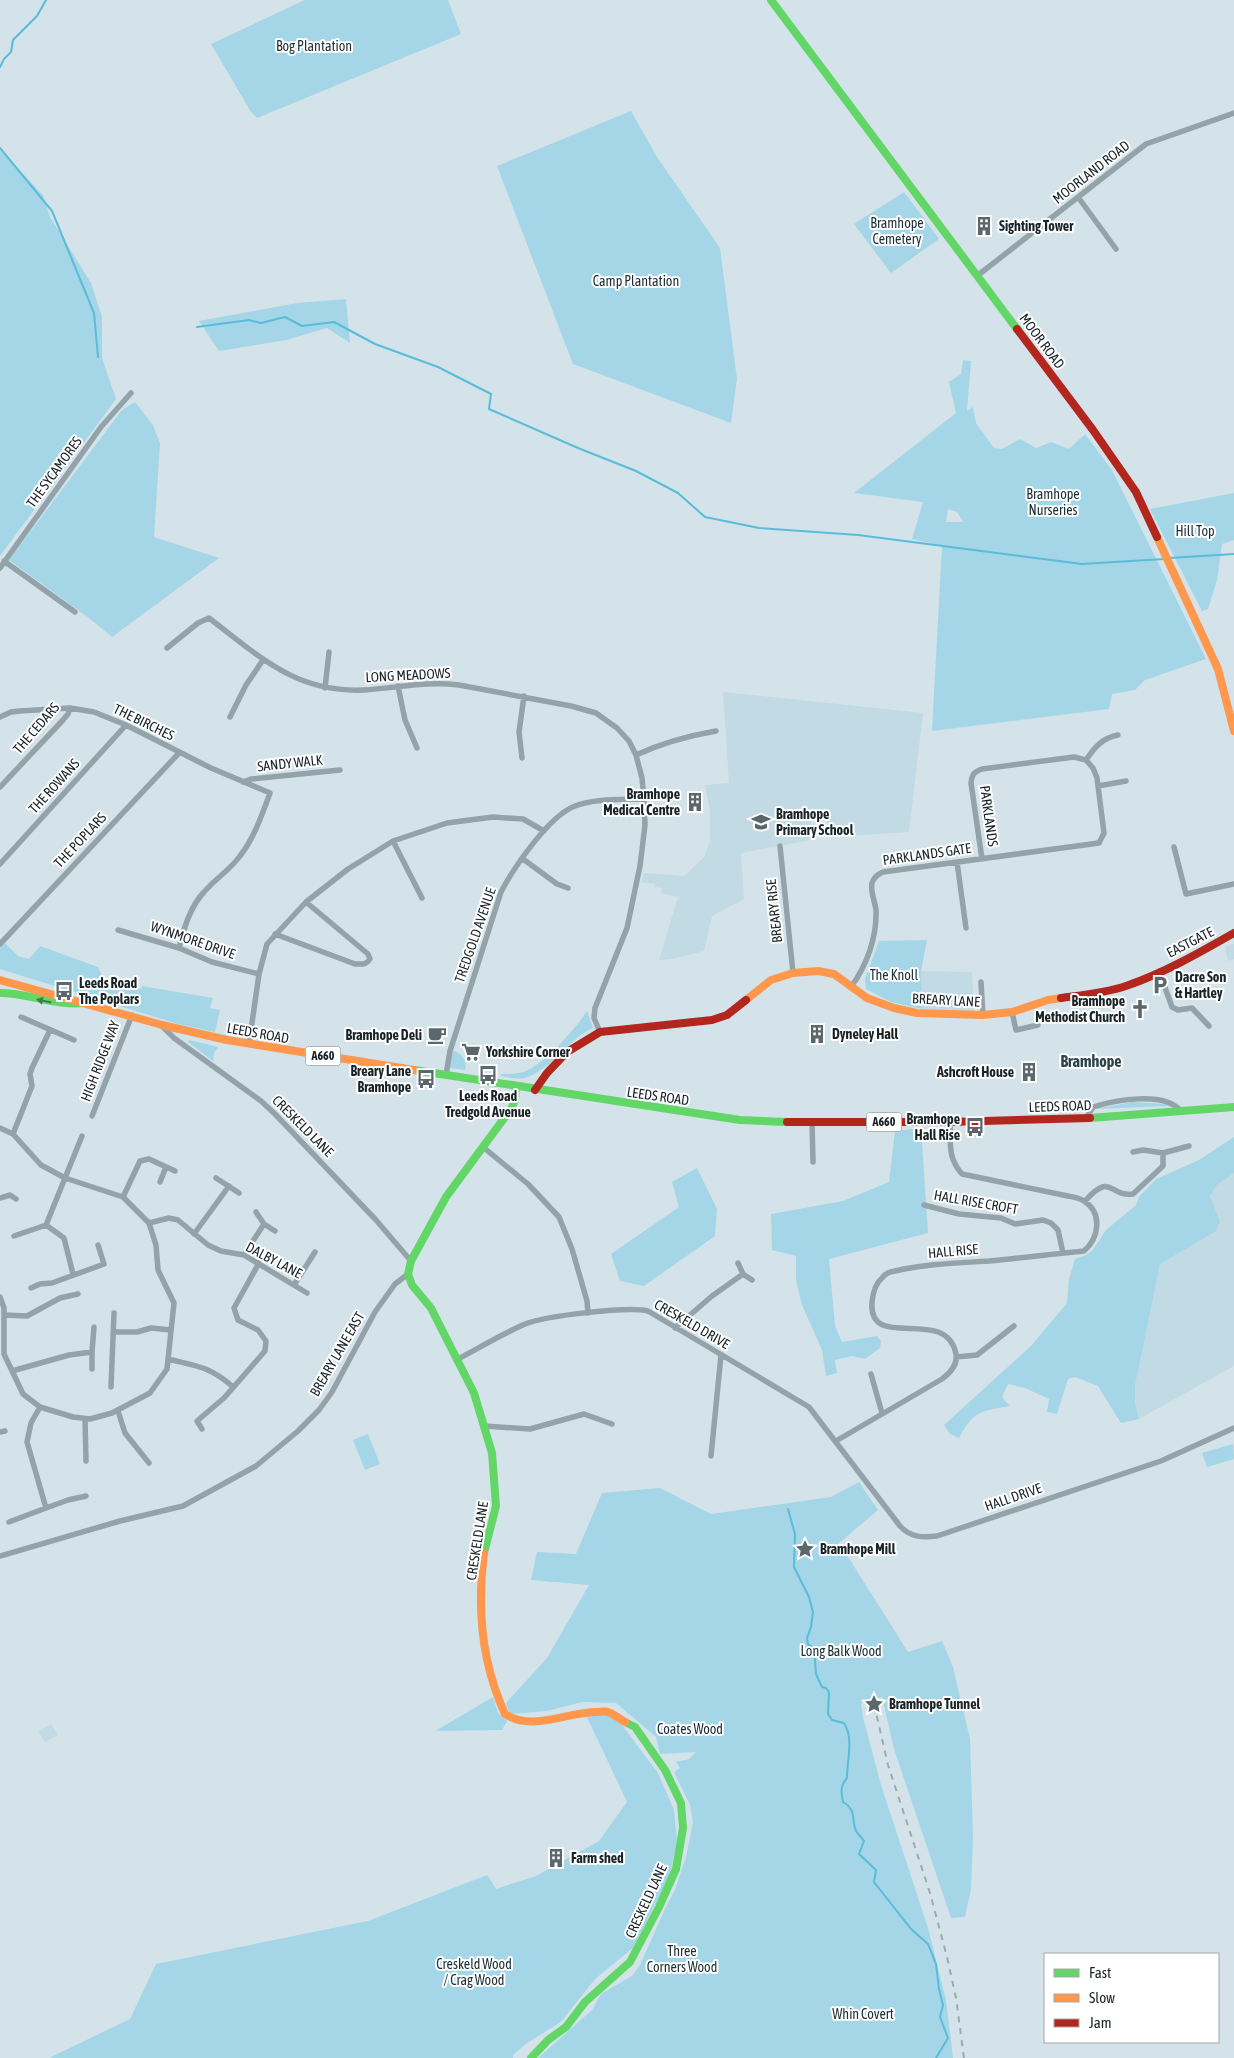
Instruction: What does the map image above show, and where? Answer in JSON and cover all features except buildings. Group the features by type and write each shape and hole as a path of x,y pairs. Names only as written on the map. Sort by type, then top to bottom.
{"main road":[{"name":"MOOR ROAD","path":"771,0 1093,430 1136,492 1218,669 1234,731"},
{"name":"EASTGATE","path":"1159,971 1190,958 1234,934"},
{"name":"BREARY LANE","path":"535,1090 547,1073 567,1052 600,1032 712,1020 726,1015 771,980 793,973 818,971 834,974 867,998 894,1008 917,1013 983,1015 1012,1012 1048,1000 1097,993 1126,986 1159,971"},
{"name":"LEEDS ROAD","path":"0,980 88,1002 162,1025 248,1044 535,1090 740,1120 950,1122 1086,1118 1234,1107"},
{"name":"LEEDS ROAD","path":"0,993 16,994 70,1006 88,1002"},
{"path":"408,1274 411,1261 446,1196 511,1109 515,1100 516,1087"},
{"name":"CRESKELD LANE","path":"408,1274 412,1285 431,1308 443,1328 456,1360 474,1393 485,1426 494,1466 496,1506 483,1571 483,1638 491,1675 503,1708 511,1718 528,1722 542,1721 582,1712 607,1712 635,1727 665,1770 681,1803 683,1828 676,1869 659,1907 630,1962 585,2002 566,2027 548,2040 531,2058"}],"street":[{"name":"MOORLAND ROAD","path":"977,276 1146,144 1234,113"},
{"path":"1078,197 1116,249"},
{"name":"THE SYCAMORES","path":"0,568 101,428 131,393"},
{"path":"4,562 74,612"},
{"name":"LONG MEADOWS","path":"167,648 198,623 209,618 263,660 294,678 325,688 365,690 442,683 524,696 577,707 601,716 623,734 636,755"},
{"path":"325,688 330,652"},
{"path":"230,717 246,685 263,660"},
{"path":"398,686 405,720 417,748"},
{"path":"522,758 519,732 524,696"},
{"name":"THE BIRCHES","path":"0,717 11,712 70,708 94,712 126,725 179,753 270,794 242,855 205,890 194,907 179,948"},
{"name":"THE CEDARS","path":"0,787 63,720 70,708"},
{"name":"THE ROWANS","path":"0,864 126,725"},
{"path":"600,1032 594,1013 627,928 640,870 644,800 636,755 682,737 716,731"},
{"path":"1086,760 1100,742 1109,736 1118,735"},
{"name":"THE POPLARS","path":"0,944 179,753"},
{"name":"PARKLANDS","path":"1074,757 1086,760 1093,768 1098,786 1104,833 1099,843 982,858 971,783 975,772 982,769 1074,757"},
{"name":"SANDY WALK","path":"243,782 340,770"},
{"path":"1098,786 1126,781"},
{"name":"TREDGOLD AVENUE","path":"446,1075 450,1051 501,892 508,879 544,831 564,811 577,805 606,800 644,800"},
{"path":"248,1044 259,974 267,944 306,902 348,869 392,841 447,823 493,817 523,819 544,831"},
{"path":"392,841 422,898"},
{"name":"BREARY RISE","path":"780,846 793,973"},
{"path":"1174,847 1186,894 1234,884"},
{"name":"PARKLANDS GATE","path":"851,987 865,963 874,935 876,908 872,888 873,880 877,874 982,858"},
{"path":"523,859 557,884 568,888"},
{"path":"957,862 966,928"},
{"path":"275,934 355,964 368,962 370,959 368,954 306,902"},
{"name":"WYNMORE DRIVE","path":"118,930 179,948 212,962 259,974"},
{"path":"1159,971 1172,1007 1178,1010 1192,1008 1209,1026"},
{"path":"981,982 983,1015"},
{"path":"1012,1012 1016,1030 1038,1025"},
{"name":"HIGH RIDGE WAY","path":"92,1116 132,1015"},
{"path":"21,1017 74,1040"},
{"name":"CRESKELD LANE","path":"162,1025 174,1038 261,1101 370,1214 411,1261"},
{"path":"13,1134 32,1086 30,1076 32,1068 50,1030"},
{"path":"1086,1118 1093,1107 1133,1099 1166,1100 1177,1106 1180,1111"},
{"path":"812,1122 813,1162"},
{"path":"950,1122 951,1156 954,1165 962,1174 1085,1201 1094,1191 1105,1186 1110,1186 1124,1194 1133,1194 1163,1166 1164,1153"},
{"path":"0,1128 13,1134 41,1165 65,1178 123,1197 149,1222 156,1245 158,1270 174,1303 167,1369 150,1393 118,1411 85,1419 40,1407 23,1394 12,1370 2,1355 4,1315 0,1297"},
{"path":"14,1236 46,1225 82,1136"},
{"path":"1134,1152 1143,1150 1164,1153 1190,1146"},
{"path":"483,1147 528,1184 559,1217 572,1249 587,1301 588,1313"},
{"path":"123,1197 140,1161 149,1159 175,1171"},
{"path":"160,1182 166,1167"},
{"path":"216,1178 239,1193"},
{"path":"194,1234 229,1186"},
{"path":"0,1198 10,1195 16,1199"},
{"name":"HALL RISE","path":"956,1357 951,1340 936,1330 895,1328 881,1325 873,1314 872,1306 873,1291 881,1278 887,1273 896,1270 1084,1251 1092,1243 1096,1234 1094,1213 1085,1201"},
{"name":"HALL RISE CROFT","path":"924,1206 959,1214 1001,1218 1015,1224 1043,1220 1051,1223 1058,1230 1063,1252"},
{"path":"256,1212 264,1224 274,1231"},
{"name":"DALBY LANE","path":"149,1222 169,1218 178,1220 208,1245 221,1251 244,1255 307,1293"},
{"path":"244,1255 264,1224"},
{"path":"46,1225 64,1238 73,1274"},
{"path":"31,1288 40,1284 52,1283 104,1264 98,1245"},
{"path":"294,1285 315,1252"},
{"path":"202,1429 195,1419 224,1398 232,1386 265,1351 266,1340 258,1330 238,1320 234,1308 259,1263"},
{"path":"738,1264 743,1274 752,1280"},
{"name":"BREARY LANE EAST","path":"0,1556 120,1521 183,1506 256,1466 277,1450 319,1410 332,1392 375,1312 395,1284 408,1274"},
{"path":"675,1328 712,1296 743,1274"},
{"path":"4,1315 27,1316 60,1298 78,1294"},
{"name":"CRESKELD DRIVE","path":"456,1360 526,1323 588,1313 639,1309 648,1311 809,1407 836,1441"},
{"path":"110,1387 114,1313"},
{"path":"836,1441 942,1379 954,1366 956,1357 976,1355 1014,1326"},
{"path":"92,1369 94,1327"},
{"path":"114,1332 137,1332 151,1328 171,1330"},
{"path":"12,1370 69,1355 92,1352"},
{"path":"711,1456 721,1355"},
{"path":"168,1359 193,1364 217,1373 232,1386"},
{"path":"871,1374 882,1413"},
{"path":"40,1407 31,1423 27,1442 46,1508"},
{"path":"118,1411 125,1433 149,1463"},
{"path":"485,1426 530,1429 584,1414 612,1424"},
{"path":"85,1419 86,1461"},
{"name":"HALL DRIVE","path":"836,1441 903,1530 917,1537 926,1537 937,1536 1161,1461 1234,1428"},
{"path":"8,1522 86,1496"}],"shaded area":[{"name":"Bramhope Primary School","path":"723,692 923,713 909,832 829,837 827,811 810,812 811,840 741,853 744,899 712,916 704,951 673,959 659,960 678,897 661,893 662,888 655,887 655,884 642,882 644,873 684,876 704,857 710,841 710,811 705,785 729,783"},
{"path":"1234,943 1234,959 1228,961 1225,947"},
{"path":"921,971 972,972 974,1012 922,1009"},
{"path":"1234,1173 1234,1366 1139,1419 1135,1403 1135,1386 1160,1263 1216,1230 1220,1221 1210,1196 1217,1185"},
{"path":"51,1724 58,1735 45,1742 38,1731"}],"green space":[{"name":"Bog Plantation","path":"305,0 448,0 461,34 257,118 251,112 211,44"},
{"name":"Camp Plantation","path":"631,111 657,157 720,248 737,379 731,423 573,364 497,166"},
{"path":"0,150 43,195 50,217 91,283 102,317 102,358 116,399 0,556"},
{"name":"Bramhope Cemetery","path":"904,192 939,239 891,273 854,224"},
{"path":"346,299 350,343 327,328 286,340 219,351 199,321 297,303"},
{"name":"Bramhope Nurseries","path":"963,360 971,361 967,411 973,407 976,423 994,448 1002,449 1020,439 1036,448 1051,442 1069,449 1085,434 1112,470 1206,659 1145,680 1135,690 1112,694 1109,709 932,731 942,546 912,539 923,502 854,493 956,413 949,382 961,374","holes":["948,509 957,512 963,522 946,522"]},
{"path":"135,402 153,425 160,443 154,537 219,558 112,637 9,560 122,410"},
{"name":"Hill Top","path":"1234,493 1234,540 1222,544 1217,580 1208,609 1202,611 1150,509"},
{"name":"The Knoll","path":"927,940 921,971 922,1009 891,1002 866,989 865,979 879,941"},
{"path":"5,943 18,956 29,959 40,946 98,967 104,980 141,989 142,986 213,998 210,1008 220,1010 215,1032 178,1024 0,969 0,948"},
{"path":"587,1011 593,1028 575,1039 551,1062 534,1074 522,1079 501,1076 501,1074 512,1074 528,1070 543,1060 560,1044"},
{"path":"189,1040 218,1047 214,1053 213,1061 188,1042"},
{"path":"453,1051 464,1058 465,1070 450,1068"},
{"path":"1132,1102 1166,1104 1167,1106 1095,1109"},
{"path":"921,1128 928,1233 829,1259 835,1326 842,1342 877,1336 881,1341 880,1348 865,1359 852,1356 835,1360 837,1373 826,1376 822,1350 802,1305 796,1280 796,1256 772,1250 771,1214 843,1201 889,1182 895,1131"},
{"path":"1234,1137 1234,1173 1217,1185 1210,1196 1220,1221 1216,1231 1160,1264 1135,1386 1135,1403 1139,1419 1121,1423 1098,1386 1075,1377 1068,1379 1057,1414 1047,1412 1049,1399 1025,1388 1008,1384 1002,1397 1010,1406 979,1413 969,1422 959,1438 950,1434 944,1425 1031,1346 1067,1303 1069,1279 1075,1259 1092,1251 1106,1230 1136,1205 1139,1197 1156,1179 1199,1160"},
{"path":"697,1168 717,1209 715,1236 644,1286 620,1281 611,1254 679,1207 672,1182"},
{"path":"368,1434 380,1464 365,1470 353,1440"},
{"path":"1233,1444 1234,1459 1207,1467 1202,1453"},
{"path":"859,1482 878,1510 838,1544 908,1652 942,1641 953,1667 970,1739 973,1837 971,1889 965,1917 951,1918 894,1749 882,1697 861,1703 881,1785 928,1928 946,2000 953,2058 538,2058 592,2010 601,1994 632,1976 640,1965 675,1890 686,1857 693,1822 690,1805 674,1772 680,1768 676,1762 689,1759 696,1752 660,1754 656,1737 616,1703 582,1702 547,1711 510,1714 506,1703 547,1658 589,1585 531,1580 537,1552 576,1554 602,1493 660,1488 711,1514 831,1497"},
{"path":"493,1697 498,1713 507,1721 502,1730 435,1731"},
{"name":"Creskeld Wood / Crag Wood","path":"586,1715 606,1715 619,1721 658,1773 674,1810 677,1840 670,1875 633,1948 595,1979 561,2022 527,2043 513,2055 513,2058 49,2058 130,2019 156,1964 368,1921 487,1875 496,1889 536,1876 599,1841 627,1802"}],"waterway":[{"path":"0,67 4,59 11,52 13,40 37,16 46,0"},
{"path":"0,148 52,211 94,313 98,357"},
{"path":"197,327 249,320 261,323 285,317 302,326 334,322 375,344 438,367 491,394 489,409 636,471 678,493 705,517 759,528 858,535 1082,564 1164,559"},
{"path":"1169,558 1234,554"},
{"path":"788,1509 795,1534 794,1567 809,1597 813,1612 807,1638 808,1644 814,1648 816,1674 822,1687 826,1688 829,1692 828,1714 832,1720 844,1723 849,1735 847,1778 842,1786 842,1795 843,1802 852,1812 856,1831 864,1841 859,1854 876,1870 874,1882 911,1929 928,1944 936,1964 943,2005 940,2017 948,2038 936,2058"}],"railway":[{"path":"874,1704 888,1765 930,1893 947,1957 956,1998 964,2058"}],"traffic: fast":[{"path":"771,0 1017,329"},
{"path":"0,993 63,1003 84,1003"},
{"path":"414,1070 740,1120 787,1122"},
{"path":"484,1553 496,1506 492,1453 474,1393 431,1308 412,1285 408,1274 411,1261 446,1197 511,1109 515,1100 516,1087"},
{"path":"1090,1118 1234,1107"},
{"path":"531,2058 548,2040 566,2027 585,2002 630,1962 659,1907 676,1869 683,1828 681,1803 665,1770 635,1727 625,1722"}],"traffic: slow":[{"path":"1157,537 1218,669 1234,731"},
{"path":"746,1000 771,980 793,973 818,971 834,974 867,998 894,1008 917,1013 983,1015 1012,1012 1048,1000 1061,998"},
{"path":"0,980 162,1025 227,1040 414,1070"},
{"path":"484,1553 481,1594 483,1635 491,1675 505,1714 515,1719 538,1721 585,1713 608,1712 625,1722"}],"traffic: jam":[{"path":"1017,329 1093,430 1136,492 1157,537"},
{"path":"1061,998 1094,994 1140,981 1181,962 1234,933"},
{"path":"535,1090 547,1073 567,1052 600,1032 712,1020 727,1015 746,1000"},
{"path":"787,1122 950,1122 1090,1118"}],"place":[{"name":"Sighting Tower","path":"984,226"},
{"name":"Bramhope Medical Centre","path":"695,802"},
{"name":"Bramhope Primary School","path":"761,822"},
{"name":"Dacre Son & Hartley","path":"1160,985"},
{"name":"Leeds Road The Poplars","path":"64,991"},
{"name":"Bramhope Methodist Church","path":"1140,1009"},
{"name":"Dyneley Hall","path":"817,1034"},
{"name":"Bramhope Deli","path":"437,1035"},
{"name":"Yorkshire Corner","path":"471,1052"},
{"name":"Ashcroft House","path":"1029,1072"},
{"name":"Leeds Road Tredgold Avenue","path":"488,1075"},
{"name":"Breary Lane Bramhope","path":"426,1079"},
{"name":"Bramhope Hall Rise","path":"975,1127"},
{"name":"Bramhope Mill","path":"805,1549"},
{"name":"Bramhope Tunnel","path":"874,1704"},
{"name":"Farm shed","path":"556,1858"}],"district":[{"name":"Bramhope","path":"1091,1061"}],"park label":[{"name":"Long Balk Wood","path":"841,1651"},
{"name":"Coates Wood","path":"690,1729"},
{"name":"Three Corners Wood","path":"682,1959"},
{"name":"Whin Covert","path":"863,2014"}]}
